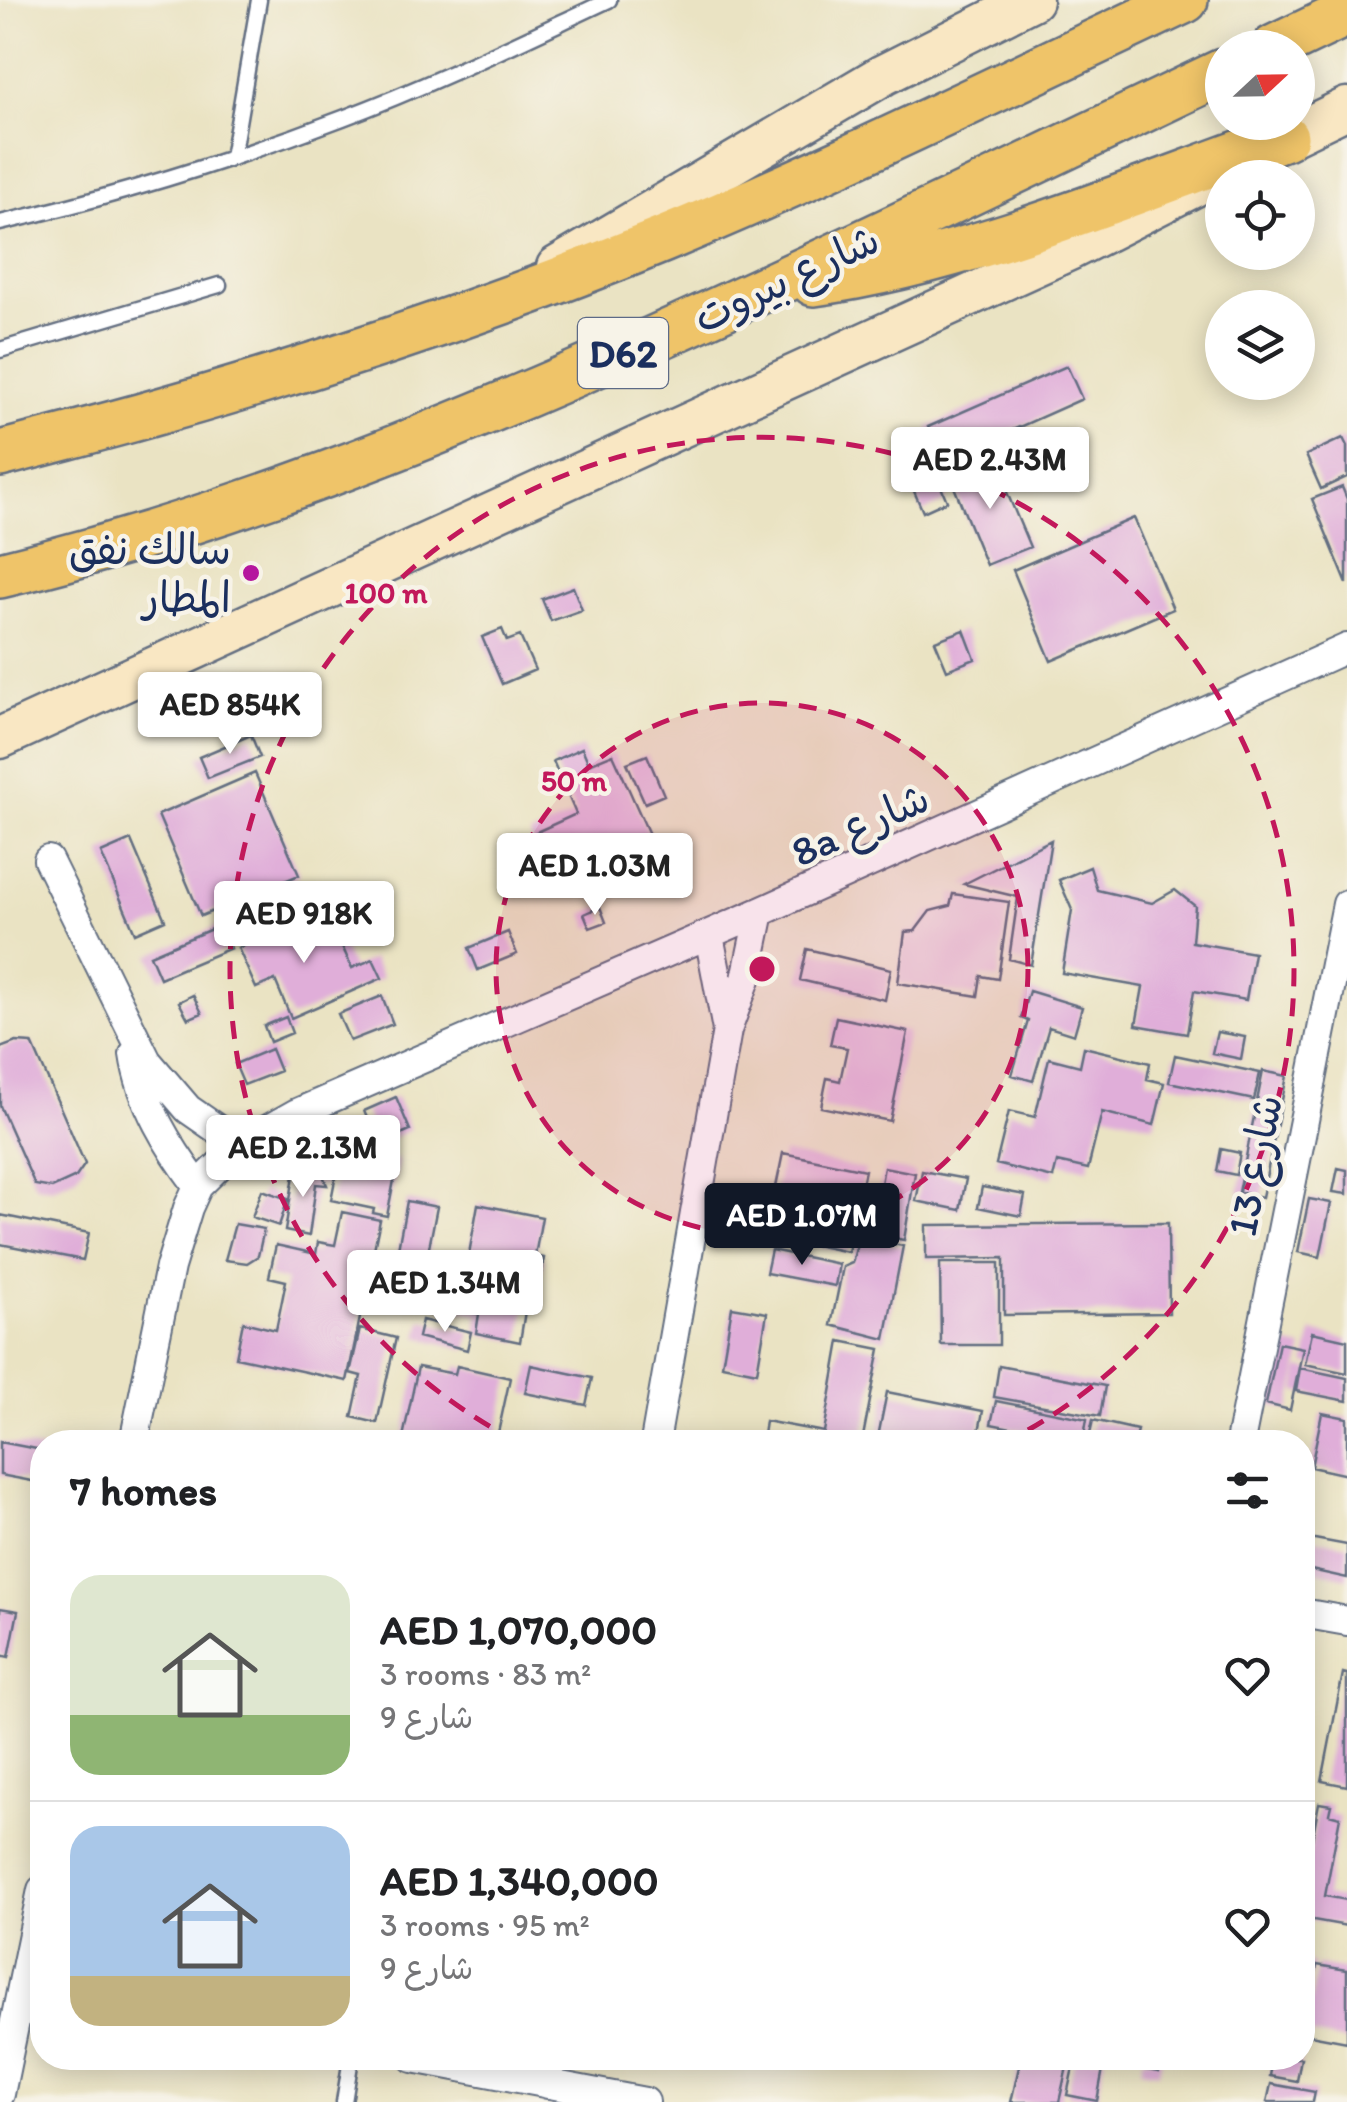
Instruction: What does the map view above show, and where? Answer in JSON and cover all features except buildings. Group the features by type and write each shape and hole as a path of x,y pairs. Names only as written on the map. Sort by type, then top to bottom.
{"main road":[{"name":"D62","path":"496,304 853,92 1032,0"},
{"name":"شارع بيروت","path":"0,454 234,390 496,304 779,190 1184,0"},
{"path":"1312,30 1347,13"},
{"name":"شارع بيروت","path":"0,576 161,531 376,458 762,291 1205,80"},
{"path":"1315,123 1347,108"},
{"path":"762,291 842,280 985,243 1277,140"},
{"path":"0,738 1071,250 1279,140"}],"street":[{"name":"8a شارع","path":"198,1186 240,1145 297,1113 709,935 1347,648"},
{"path":"48,860 131,1034 165,1087 212,1129 240,1145"},
{"name":"شارع 13","path":"1242,1430 1347,904"},
{"path":"657,1430 727,1030 746,980 760,912"},
{"path":"709,935 727,1030"},
{"path":"131,1034 136,1068 147,1100 169,1145 198,1186 170,1267 136,1430"},
{"path":"1315,1615 1347,1621"},
{"path":"0,2094 30,2003"},
{"path":"549,2070 645,2102"}],"lane":[{"path":"232,158 258,0"},
{"path":"0,223 103,198 232,158 426,84 608,0"},
{"path":"0,350 220,285"},
{"path":"344,2102 350,2070"}],"place":[{"name":"سالك نفق المطار","path":"251,573"}]}
